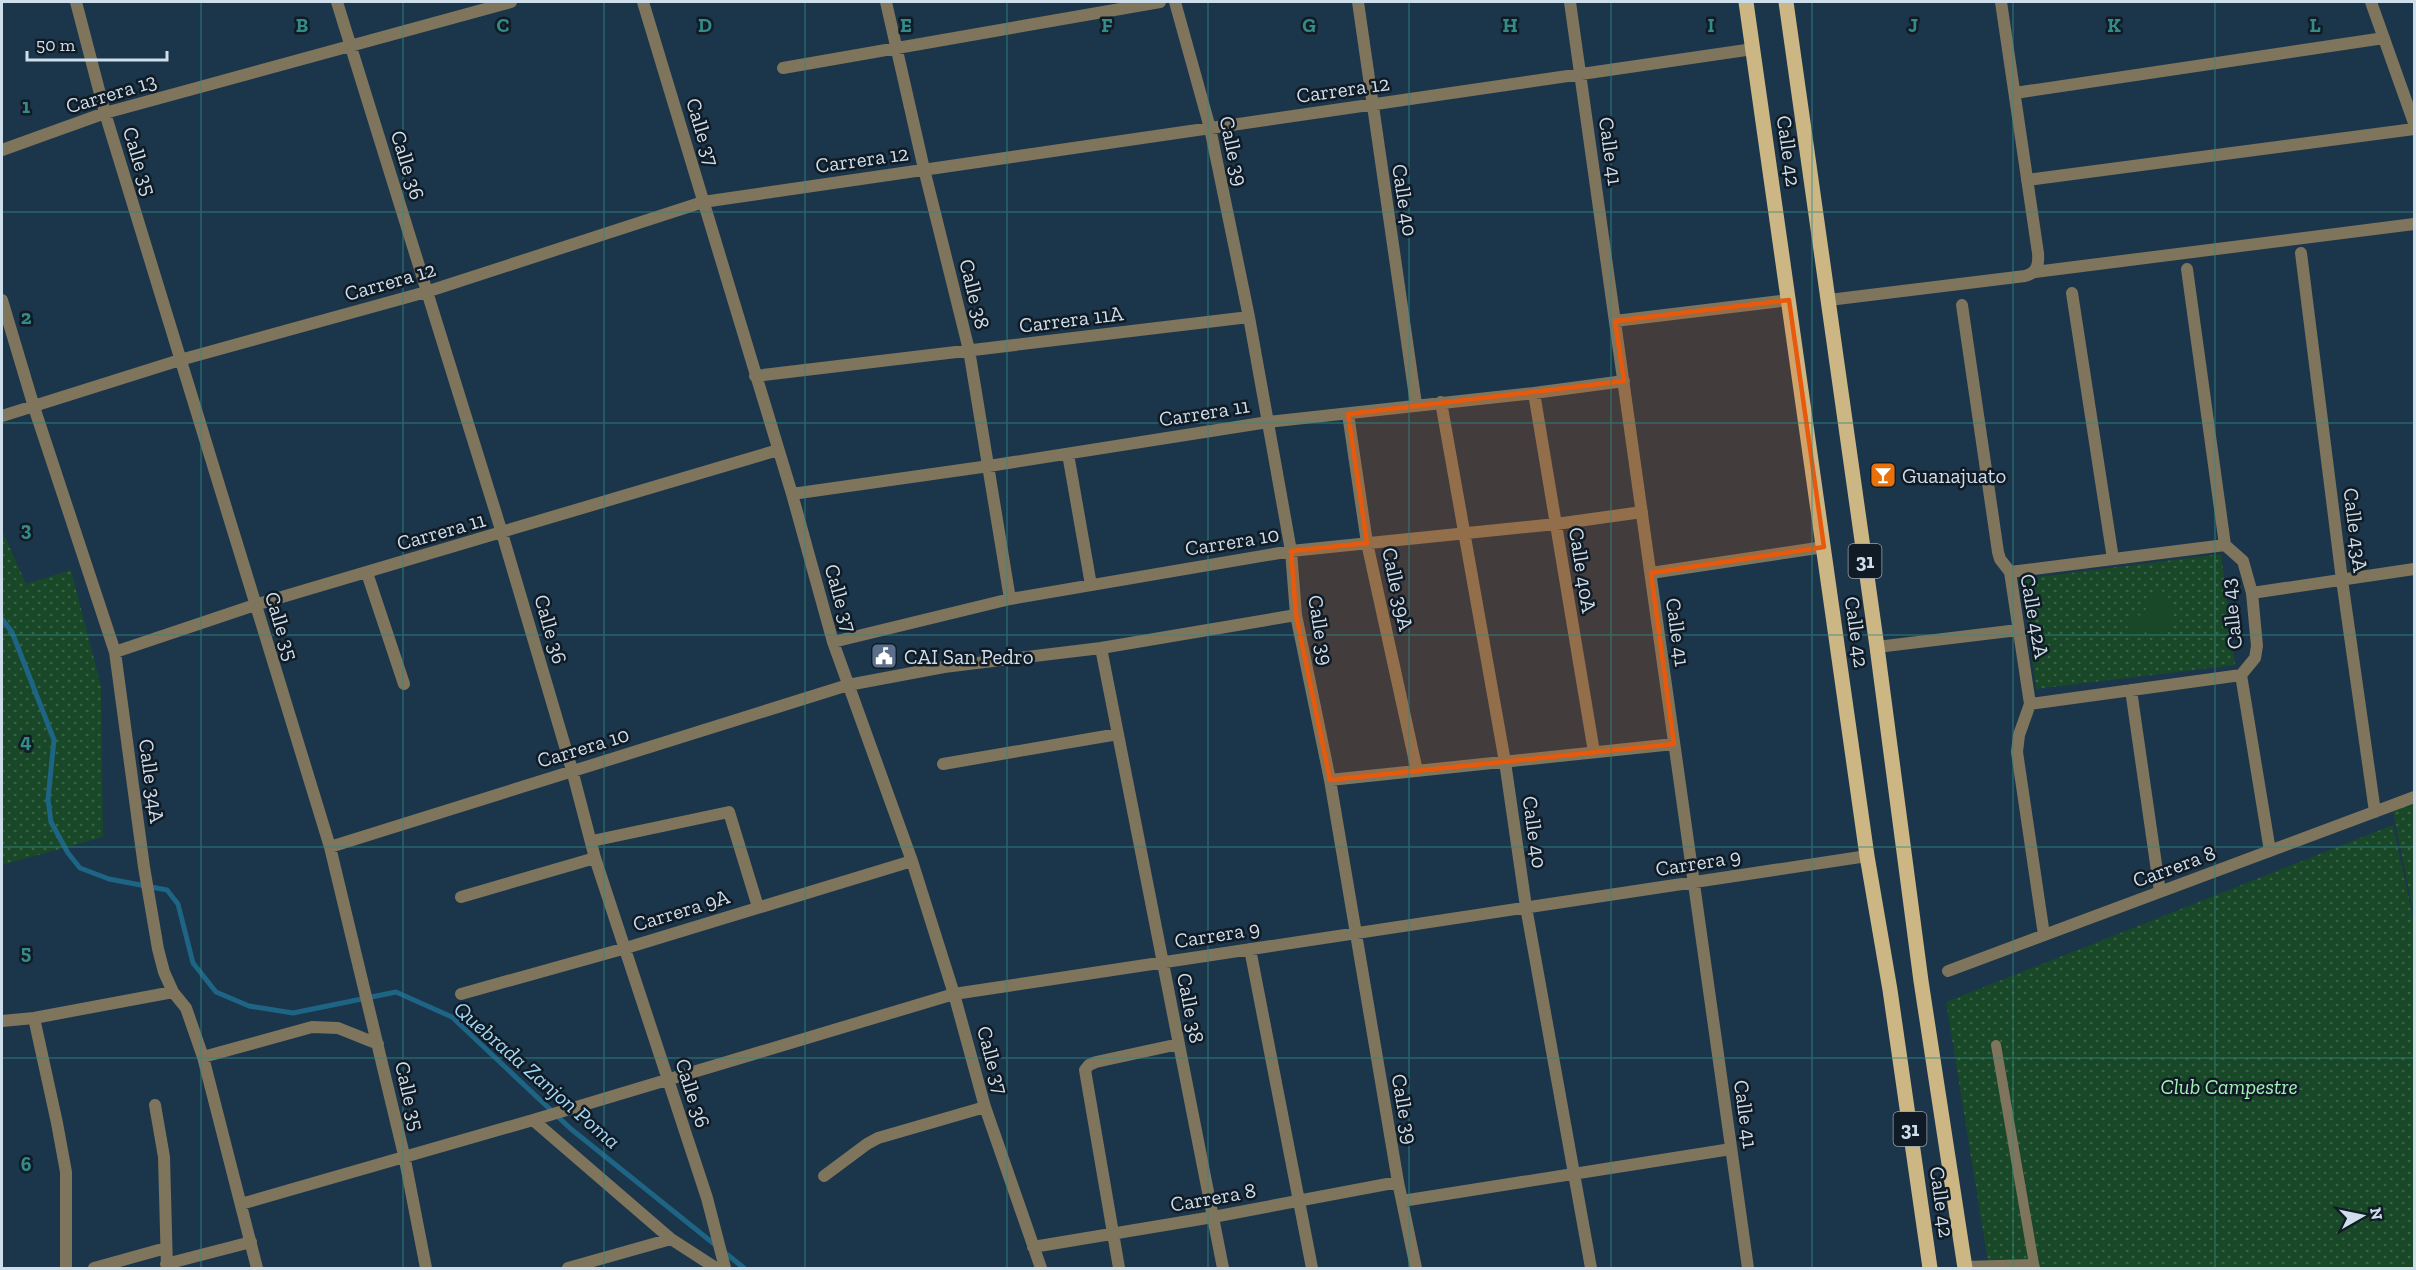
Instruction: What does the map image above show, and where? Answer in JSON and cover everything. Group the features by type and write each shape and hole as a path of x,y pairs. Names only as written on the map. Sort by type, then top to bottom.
{"main road":[{"name":"Calle 42","path":"1746,2 1868,856 1890,990 1930,1269"},
{"name":"Calle 42","path":"1786,2 1877,647 1921,981 1964,1267"}],"street":[{"name":"Calle 35","path":"76,2 105,114 330,847 404,1155 426,1269"},
{"name":"Calle 36","path":"337,2 502,534 572,770 595,858 707,1198 721,1265"},
{"name":"Carrera 13","path":"2,150 105,114 511,2"},
{"name":"Calle 37","path":"643,2 792,494 833,642 912,861 954,994 985,1107 1041,1269"},
{"name":"Calle 38","path":"886,2 969,351 1010,599"},
{"path":"783,68 1161,2"},
{"name":"Calle 39","path":"1175,2 1210,128 1249,317 1291,551 1296,615 1330,780 1398,1182 1416,1269"},
{"name":"Calle 40","path":"1358,2 1371,105 1416,404"},
{"name":"Calle 41","path":"1570,2 1748,1269"},
{"path":"2001,2 2038,253 2035,272"},
{"path":"2371,2 2415,123"},
{"path":"2015,93 2384,38"},
{"name":"Carrera 12","path":"2,416 180,360 426,292 704,202 1753,49"},
{"path":"2027,180 2415,129"},
{"path":"1829,300 2415,224"},
{"name":"Calle 43A","path":"2301,253 2342,580 2375,812"},
{"path":"2010,572 2225,544 2187,269"},
{"path":"2072,293 2113,559"},
{"name":"Calle 34A","path":"2,300 34,406 115,652 144,867 158,949 164,972 173,992 186,1008 203,1057 257,1269"},
{"path":"1615,321 1789,300"},
{"name":"Calle 42A","path":"1962,305 1998,552 2000,559 2010,572 2030,704 2019,735 2017,752 2044,935"},
{"name":"Carrera 11A","path":"755,376 1249,317"},
{"name":"Carrera 11","path":"792,494 1268,422 1624,381"},
{"name":"Calle 40A","path":"1534,393 1593,752"},
{"name":"Calle 40","path":"1441,402 1505,762 1526,907 1591,1269"},
{"name":"Calle 39A","path":"1348,414 1368,543 1417,771"},
{"name":"Carrera 11","path":"115,652 255,605 502,534 778,450"},
{"path":"1068,453 1091,585"},
{"name":"Carrera 10","path":"833,642 1010,599 1291,551 1556,524 1642,512"},
{"name":"Calle 43","path":"2225,544 2244,561 2252,593 2257,646 2255,658 2241,675 2270,851"},
{"path":"1650,573 1824,547"},
{"path":"2252,593 2415,569"},
{"path":"367,573 404,684"},
{"name":"Carrera 10","path":"330,847 848,685 944,667 1101,648 1296,615"},
{"path":"1877,647 2018,630"},
{"name":"Calle 38","path":"1101,648 1223,1269"},
{"path":"2030,704 2241,675"},
{"path":"2131,690 2160,892"},
{"path":"943,764 1118,734"},
{"path":"1330,780 1674,744"},
{"name":"Carrera 8","path":"1948,971 2415,797"},
{"path":"592,841 729,812 758,907"},
{"name":"Carrera 9","path":"241,1204 404,1155 533,1120 954,994 1868,856"},
{"path":"461,897 595,858"},
{"name":"Carrera 9A","path":"461,994 626,948 912,861"},
{"path":"1250,949 1312,1269"},
{"path":"2,1021 34,1018 173,992"},
{"path":"34,1018 66,1172 66,1269"},
{"path":"203,1057 312,1027 338,1028 378,1044"},
{"path":"1119,1269 1085,1070 1096,1062 1179,1044"},
{"path":"155,1105 164,1157 166,1266 250,1242"},
{"path":"824,1176 878,1138 985,1107"},
{"path":"533,1120 671,1239 721,1265"},
{"path":"1402,1201 1731,1149"},
{"name":"Carrera 8","path":"1033,1247 1213,1217 1398,1182"},
{"path":"568,1269 671,1239"},
{"path":"94,1269 166,1248"}],"lane":[{"path":"1964,1267 2034,1266 1996,1044"}],"highlighted area":[{"path":"1789,300 1824,547 1651,573 1674,744 1330,780 1296,615 1291,551 1367,543 1348,414 1624,381 1615,321"}],"green space":[{"path":"2,530 26,584 71,570 101,686 103,837 2,865"},
{"path":"2221,554 2235,665 2036,689 2022,579"},
{"path":"2162,591 2173,606 2174,616 2170,631 2164,635 2157,635 2148,629 2142,636 2132,635 2127,626 2129,619 2138,615 2146,618 2147,600 2152,594"},
{"path":"2414,798 2414,916 2392,806"},
{"name":"Club Campestre","path":"2393,825 2414,921 2414,1268 1989,1268 1946,1002"}],"waterway":[{"name":"Quebrada Zanjon Poma","path":"2,619 12,632 54,740 48,799 51,822 68,853 80,868 109,879 167,890 178,904 193,963 216,992 249,1006 293,1013 396,992 452,1017 571,1129 744,1268"}],"place":[{"name":"Guanajuato","path":"1883,475"},
{"name":"CAI San Pedro","path":"884,656"}]}
